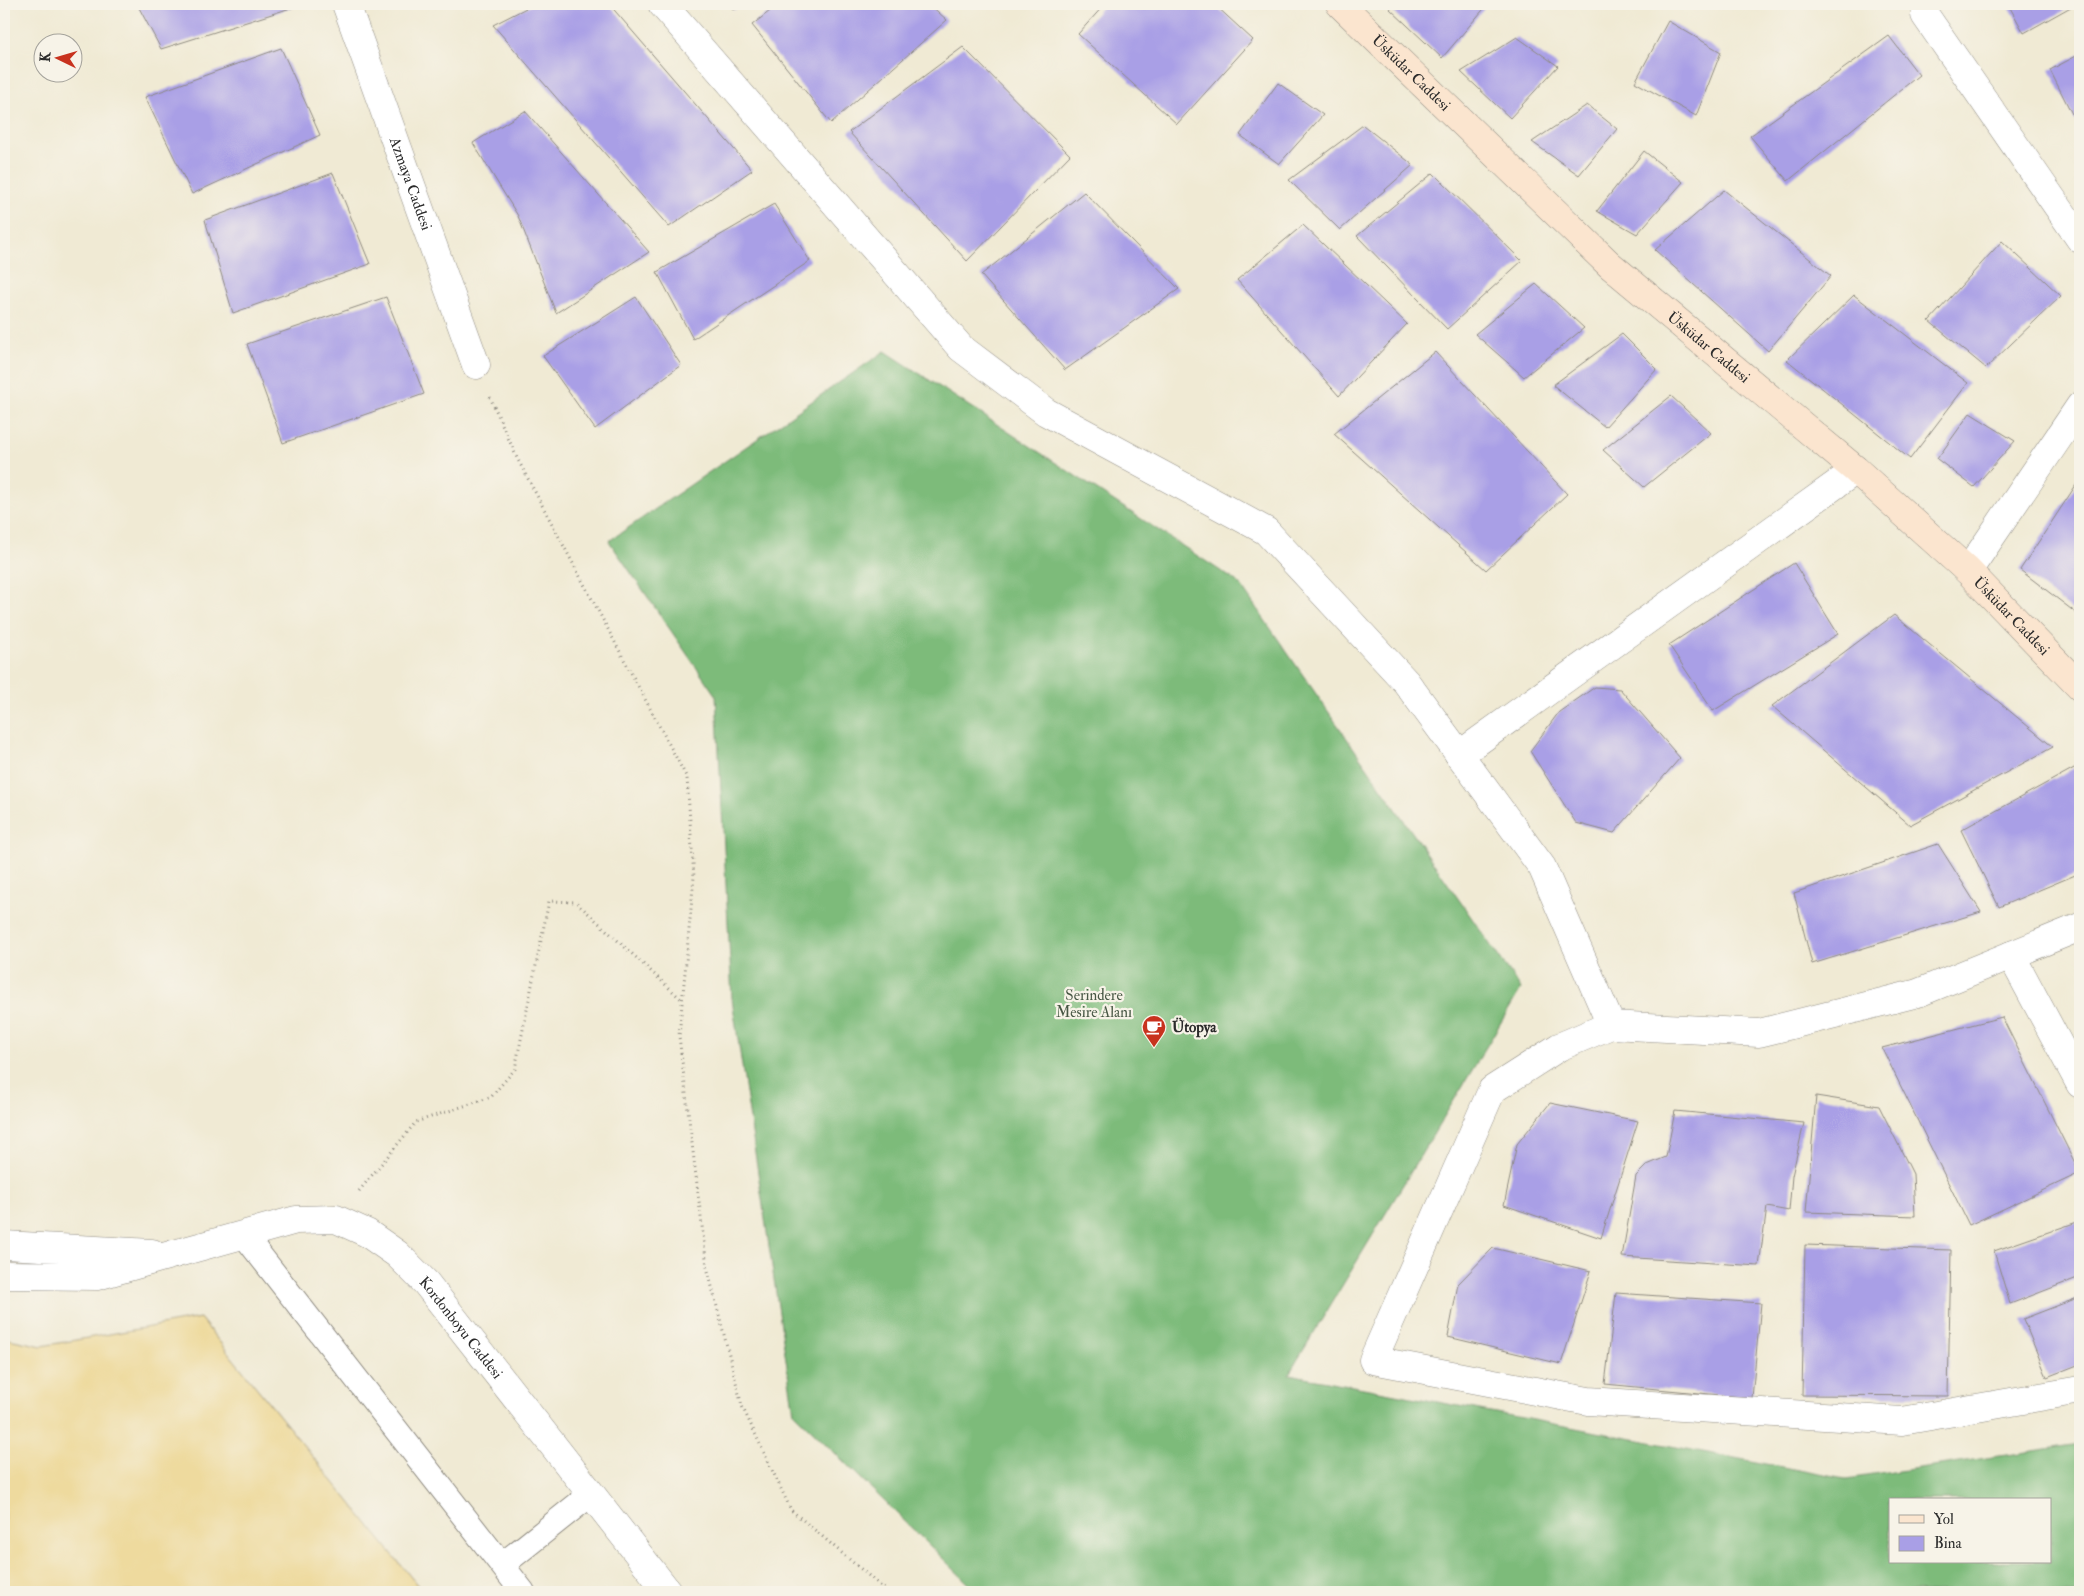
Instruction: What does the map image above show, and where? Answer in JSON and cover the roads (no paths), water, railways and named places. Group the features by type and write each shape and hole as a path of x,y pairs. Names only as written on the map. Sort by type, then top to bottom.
{"main road":[{"name":"Üsküdar Caddesi","path":"1340,4 1610,265 1856,470 1968,571 2080,687"}],"street":[{"name":"Azmaya Caddesi","path":"346,4 476,365"},
{"path":"662,4 961,348 1046,412 1266,531 1406,682 1542,867 1611,1025"},
{"path":"1925,15 2080,239"},
{"path":"1968,571 2080,406"},
{"path":"1459,755 1856,470"},
{"path":"2080,927 1918,993 1758,1033 1611,1025 1559,1047 1492,1090 1373,1360 1588,1400 1902,1421 2080,1390"},
{"path":"2011,955 2080,1084"},
{"name":"Kordonboyu Caddesi","path":"4,1275 97,1276 296,1220 336,1218 367,1233 397,1254 426,1282 668,1592"},
{"path":"4,1245 174,1254"}],"lane":[{"path":"244,1235 523,1592"},
{"path":"502,1565 591,1494"}],"place":[{"name":"Ütopya","path":"1154,1048"}],"park label":[{"name":"Serindere Mesire Alanı","path":"1094,1004"}]}
